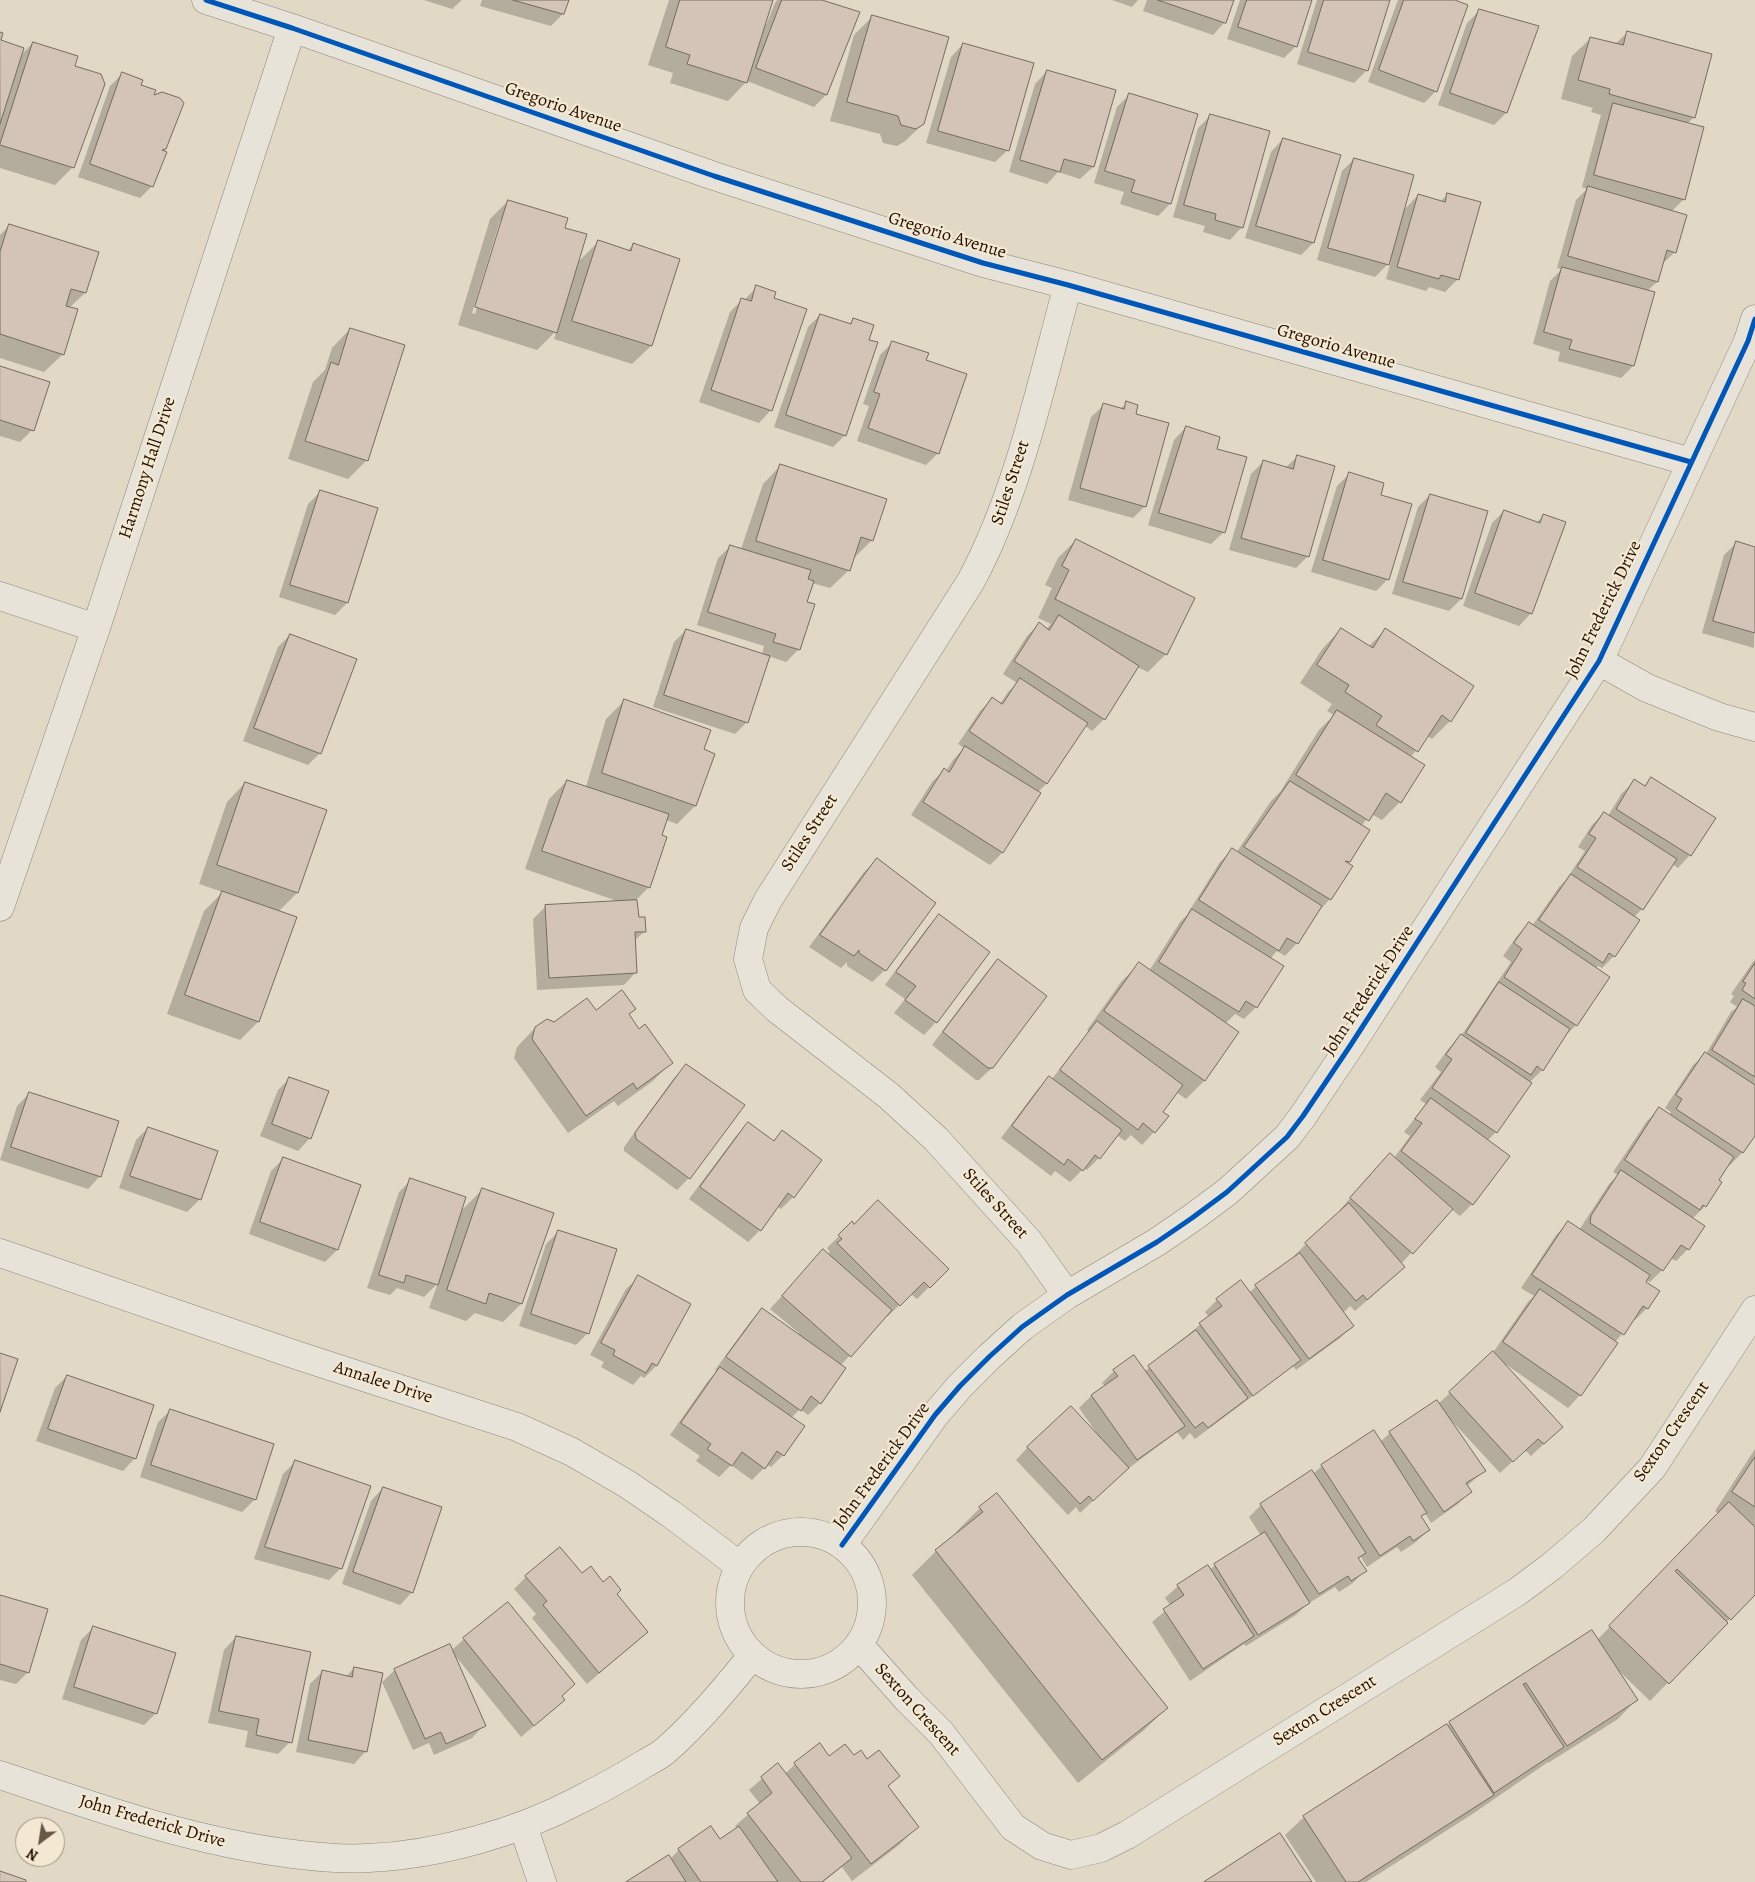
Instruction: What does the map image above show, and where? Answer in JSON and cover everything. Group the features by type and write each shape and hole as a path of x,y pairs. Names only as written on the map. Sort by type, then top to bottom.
{"street":[{"name":"Gregorio Avenue","path":"206,0 292,28 714,176 983,263 1068,285 1691,462"},
{"name":"Harmony Hall Drive","path":"0,907 96,628 292,28"},
{"name":"Stiles Street","path":"1067,1295 1029,1242 936,1139 889,1096 777,1009 757,990 748,959 754,928 768,900 971,582 985,555 1003,513 1020,458 1068,285"},
{"name":"John Frederick Drive","path":"842,1545 935,1415 960,1386 1022,1327 1067,1295 1157,1242 1227,1192 1287,1137 1303,1116 1598,661 1748,341 1755,319"},
{"path":"0,596 96,628"},
{"path":"1598,661 1647,688 1719,717 1755,727"},
{"name":"Annalee Drive","path":"0,1253 517,1427 572,1452 627,1484 671,1514 740,1566"},
{"name":"Sexton Crescent","path":"859,1645 907,1699 941,1733 1013,1827 1042,1846 1071,1855 1100,1848 1127,1835 1491,1608 1552,1566 1594,1530 1652,1468 1755,1310"},
{"path":"798,1532 821,1535 842,1545 858,1560 868,1580 872,1603 869,1625 859,1645 842,1662 820,1672 796,1674 773,1669 752,1656 740,1640 732,1622 730,1603 732,1584 740,1566 756,1548 775,1536 798,1532"},
{"name":"John Frederick Drive","path":"0,1776 184,1834 271,1851 324,1857 367,1858 408,1854 466,1842 523,1826 607,1786 663,1752 701,1717 752,1656"},
{"path":"523,1826 542,1882"}],"building":[{"path":"513,0 569,0 564,14"},
{"path":"680,0 773,0 747,83 687,64 690,55 666,47"},
{"path":"782,0 822,0 860,12 827,95 756,68"},
{"path":"1158,0 1234,0 1226,23"},
{"path":"1247,0 1312,0 1297,47 1238,27"},
{"path":"1324,0 1390,0 1368,71 1308,52"},
{"path":"1404,0 1455,0 1468,5 1437,92 1379,70"},
{"path":"1479,9 1539,26 1507,113 1450,93"},
{"path":"872,15 949,37 924,124 916,129 901,125 898,116 847,102"},
{"path":"1627,31 1712,54 1695,118 1609,94 1610,89 1578,80 1590,37 1623,45"},
{"path":"0,32 3,33 1,40 24,48 0,124"},
{"path":"33,42 78,56 75,66 101,74 105,84 74,168 0,145"},
{"path":"963,43 1034,63 1009,151 938,131"},
{"path":"1047,70 1116,90 1094,167 1064,159 1060,172 1020,160"},
{"path":"122,72 143,80 141,85 156,90 154,95 162,92 180,98 184,103 166,149 162,150 167,152 153,187 90,164"},
{"path":"1129,93 1198,114 1171,204 1131,192 1135,180 1105,171"},
{"path":"1613,103 1704,127 1685,200 1594,175"},
{"path":"1210,114 1270,131 1243,228 1215,220 1216,214 1184,205"},
{"path":"1283,138 1341,155 1314,243 1256,226"},
{"path":"1354,158 1414,175 1389,265 1328,248"},
{"path":"1588,186 1687,215 1676,253 1667,250 1658,282 1568,256"},
{"path":"1447,193 1481,202 1459,280 1441,275 1439,279 1397,267 1418,194 1445,202"},
{"path":"508,200 568,218 565,228 587,234 557,333 475,307"},
{"path":"9,224 99,252 86,293 71,289 66,306 78,309 64,355 0,334 0,252"},
{"path":"598,240 631,251 633,243 680,259 652,346 572,321"},
{"path":"1562,267 1655,292 1634,366 1569,349 1572,340 1544,332"},
{"path":"756,285 776,292 774,298 807,309 772,411 711,390 741,298 751,301"},
{"path":"820,314 851,324 853,318 874,325 869,340 878,342 846,436 786,415"},
{"path":"350,328 405,345 368,461 305,441 331,362 338,365"},
{"path":"892,341 929,353 926,360 967,374 939,454 868,428 880,394 874,392"},
{"path":"0,366 50,382 34,431 0,420"},
{"path":"1126,401 1138,405 1136,414 1169,423 1146,507 1080,488 1103,403 1124,409"},
{"path":"1186,426 1220,437 1217,449 1247,457 1225,533 1159,513"},
{"path":"1297,455 1335,466 1309,557 1241,538 1263,460 1293,469"},
{"path":"780,464 887,499 873,541 861,537 850,571 756,541"},
{"path":"1349,472 1384,483 1381,495 1412,504 1389,580 1323,560"},
{"path":"320,490 378,508 348,603 290,585"},
{"path":"1430,494 1488,511 1462,599 1403,582"},
{"path":"1504,510 1540,523 1543,514 1566,522 1532,614 1475,593"},
{"path":"1076,539 1195,598 1167,655 1055,599 1069,570 1062,566"},
{"path":"1736,541 1755,547 1755,633 1713,621"},
{"path":"730,545 811,570 808,579 814,581 807,602 815,604 800,650 773,642 776,634 708,612"},
{"path":"1059,615 1139,666 1105,720 1014,661 1039,622 1049,630"},
{"path":"1341,628 1373,648 1385,628 1474,686 1451,722 1442,715 1418,752 1376,725 1382,716 1345,692 1349,685 1317,665"},
{"path":"686,629 770,656 748,723 664,695"},
{"path":"290,634 357,659 321,754 254,728"},
{"path":"1020,678 1088,723 1047,784 969,731 992,697 1002,704"},
{"path":"624,699 711,730 704,749 715,754 696,806 602,773"},
{"path":"1337,710 1425,765 1401,803 1386,793 1369,821 1296,775"},
{"path":"965,746 1041,793 1003,853 923,802 944,768 949,772"},
{"path":"1651,777 1716,818 1691,856 1616,809 1634,779 1645,786"},
{"path":"567,780 669,814 662,835 667,837 650,888 542,851"},
{"path":"1290,781 1370,830 1350,862 1345,861 1353,866 1331,900 1244,847"},
{"path":"245,782 327,810 298,893 217,865"},
{"path":"1604,812 1677,859 1643,910 1577,867 1596,838 1589,834"},
{"path":"1232,848 1322,906 1298,944 1287,938 1279,951 1199,900"},
{"path":"877,858 936,903 886,971 859,953 859,950 854,956 820,935"},
{"path":"1571,874 1640,920 1615,957 1609,953 1603,963 1539,920"},
{"path":"222,891 297,917 259,1022 185,995"},
{"path":"637,900 639,917 645,917 646,932 635,932 637,973 549,978 545,905"},
{"path":"1192,909 1284,966 1257,1008 1246,1001 1239,1012 1159,962"},
{"path":"939,914 990,952 937,1023 905,1000 916,986 896,972"},
{"path":"1529,922 1610,977 1577,1026 1504,977 1522,949 1514,943"},
{"path":"998,959 1047,996 993,1068 988,1068 943,1032"},
{"path":"1139,962 1239,1032 1205,1081 1104,1011"},
{"path":"1755,963 1755,999 1742,990 1746,983 1743,982"},
{"path":"1499,982 1570,1029 1543,1071 1537,1066 1531,1075 1466,1033"},
{"path":"622,990 636,1009 629,1014 639,1029 645,1024 673,1063 637,1089 633,1083 586,1116 532,1039 535,1027 547,1019 554,1022 587,998 596,1010"},
{"path":"1743,999 1755,1006 1755,1077 1712,1050"},
{"path":"1097,1021 1183,1085 1163,1112 1169,1116 1155,1133 1143,1123 1138,1130 1060,1070"},
{"path":"1461,1034 1532,1083 1497,1133 1432,1088 1452,1059 1446,1055"},
{"path":"1705,1052 1755,1085 1755,1136 1743,1153 1676,1109 1682,1099 1676,1095"},
{"path":"686,1064 745,1105 690,1179 636,1139 635,1133"},
{"path":"1049,1076 1122,1130 1100,1159 1095,1155 1083,1171 1068,1159 1064,1165 1012,1126"},
{"path":"289,1077 329,1091 311,1139 272,1124"},
{"path":"29,1092 119,1121 101,1177 11,1147"},
{"path":"1431,1098 1510,1156 1473,1205 1401,1151 1422,1123 1415,1119"},
{"path":"1659,1107 1734,1157 1719,1180 1722,1182 1706,1207 1703,1205 1700,1210 1625,1160"},
{"path":"748,1122 774,1141 782,1130 822,1160 794,1198 788,1193 761,1231 700,1187"},
{"path":"148,1127 218,1151 201,1200 130,1176"},
{"path":"1390,1153 1453,1209 1413,1254 1350,1198"},
{"path":"283,1157 361,1185 338,1250 260,1222"},
{"path":"1621,1170 1705,1226 1689,1250 1681,1245 1663,1271 1590,1223 1591,1216"},
{"path":"410,1178 466,1197 438,1285 406,1275 404,1283 379,1275"},
{"path":"482,1188 554,1213 522,1304 489,1293 486,1304 447,1290"},
{"path":"878,1200 949,1269 930,1288 924,1282 900,1306 837,1243 842,1239 838,1235 852,1221 854,1224"},
{"path":"1349,1203 1405,1267 1367,1300 1363,1295 1356,1301 1305,1243"},
{"path":"1568,1221 1650,1275 1646,1282 1660,1291 1648,1309 1643,1306 1624,1335 1532,1275"},
{"path":"558,1230 617,1249 589,1334 531,1314"},
{"path":"823,1249 892,1310 851,1357 782,1296"},
{"path":"1300,1253 1354,1326 1309,1359 1255,1285"},
{"path":"638,1275 691,1304 657,1366 652,1363 646,1373 613,1355 615,1350 601,1343"},
{"path":"1241,1280 1301,1360 1253,1396 1199,1323 1222,1306 1216,1299"},
{"path":"1540,1289 1618,1343 1581,1396 1503,1342"},
{"path":"762,1308 846,1368 821,1404 811,1396 801,1411 726,1357"},
{"path":"1196,1330 1248,1398 1208,1428 1203,1422 1195,1428 1148,1366"},
{"path":"1493,1351 1563,1427 1544,1444 1538,1439 1513,1462 1449,1392"},
{"path":"0,1353 18,1359 0,1412"},
{"path":"1134,1355 1185,1426 1137,1460 1091,1395 1118,1376 1113,1370"},
{"path":"720,1367 805,1426 784,1456 777,1451 765,1469 742,1452 732,1466 707,1449 711,1444 681,1423"},
{"path":"67,1375 154,1405 136,1459 48,1429"},
{"path":"1437,1400 1486,1471 1466,1483 1472,1492 1444,1512 1389,1432"},
{"path":"1071,1406 1129,1468 1093,1501 1089,1496 1080,1504 1027,1447"},
{"path":"170,1409 274,1444 256,1500 151,1465"},
{"path":"1374,1430 1427,1513 1421,1516 1430,1530 1413,1541 1410,1536 1380,1556 1321,1465"},
{"path":"1755,1457 1755,1507 1732,1492"},
{"path":"295,1460 371,1486 342,1569 265,1547"},
{"path":"1312,1470 1366,1553 1358,1558 1367,1571 1351,1581 1348,1576 1319,1594 1260,1504"},
{"path":"383,1487 442,1507 413,1593 353,1572"},
{"path":"997,1493 1168,1708 1102,1760 935,1550 983,1512 979,1507"},
{"path":"1729,1502 1755,1527 1755,1595 1731,1620 1677,1569 1675,1571 1728,1623 1669,1684 1609,1626"},
{"path":"1265,1532 1310,1603 1258,1635 1214,1564"},
{"path":"560,1547 582,1573 591,1566 603,1582 610,1576 621,1590 617,1594 648,1632 599,1673 543,1605 547,1601 525,1576"},
{"path":"1208,1565 1254,1636 1203,1669 1163,1609 1184,1595 1177,1585"},
{"path":"0,1595 48,1609 29,1673 0,1664"},
{"path":"508,1602 575,1684 562,1696 565,1700 534,1726 463,1638"},
{"path":"93,1626 176,1653 157,1714 74,1687"},
{"path":"1592,1630 1638,1700 1567,1746 1526,1683 1523,1684 1564,1747 1494,1793 1449,1722"},
{"path":"236,1636 311,1652 292,1743 256,1735 259,1719 219,1711"},
{"path":"450,1644 486,1726 446,1744 441,1732 425,1739 394,1669"},
{"path":"354,1667 383,1673 367,1752 308,1740 322,1670 352,1677"},
{"path":"1447,1724 1494,1795 1358,1882 1346,1882 1303,1816"},
{"path":"820,1743 829,1756 845,1744 854,1755 861,1750 867,1759 879,1750 900,1776 888,1786 919,1827 871,1864 794,1763"},
{"path":"778,1763 852,1858 822,1882 801,1882 747,1813 772,1793 761,1777"},
{"path":"711,1826 720,1839 739,1826 778,1882 701,1882 678,1849"},
{"path":"1280,1833 1312,1882 1204,1882"},
{"path":"669,1855 686,1882 626,1882"},
{"path":"0,1871 26,1880 26,1882 0,1882"}],"cycle path":[{"path":"206,0 292,28 714,176 983,263 1068,285 1691,462"},
{"path":"842,1545 935,1415 989,1357 1022,1327 1067,1295 1157,1242 1227,1192 1287,1137 1303,1116 1599,661 1748,341 1755,319"}]}
